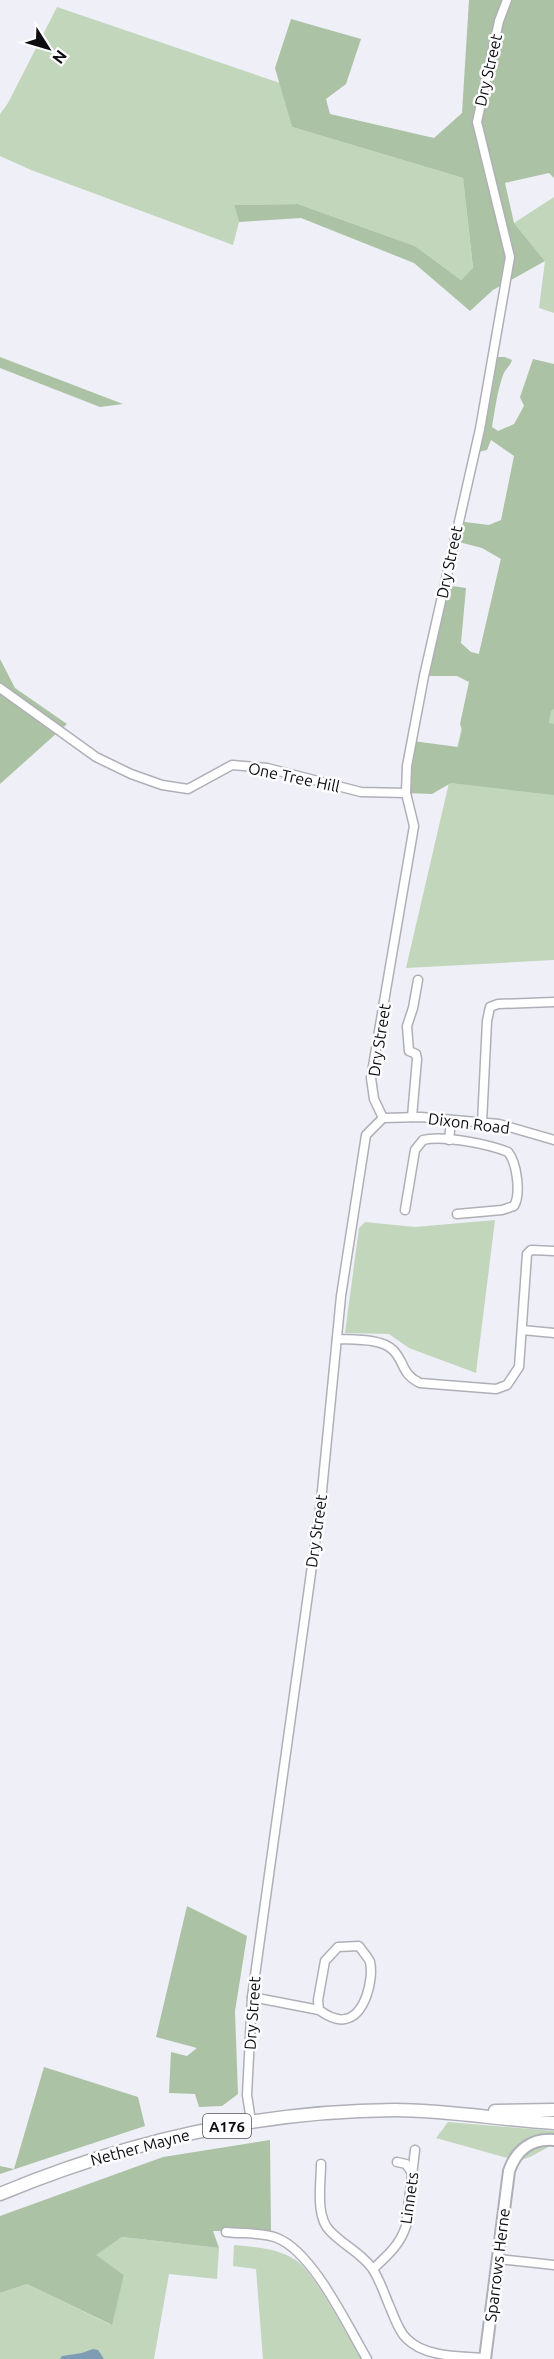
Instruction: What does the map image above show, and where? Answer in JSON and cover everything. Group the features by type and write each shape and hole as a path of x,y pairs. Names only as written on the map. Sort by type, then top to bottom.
{"main road":[{"name":"Nether Mayne","path":"0,2194 119,2151 251,2121 344,2112 395,2110 464,2113 554,2123"},
{"name":"Nether Mayne","path":"464,2113 554,2110"}],"street":[{"name":"Dry Street","path":"251,2121 248,2095 252,1997 321,1501 341,1296 366,1135 383,1118 374,1099 371,1078 414,826 406,793 407,766 424,676 480,429 510,257 477,122 499,21 507,0"},
{"name":"One Tree Hill","path":"0,688 96,757 162,785 188,789 232,765 267,768 361,792 406,793"},
{"path":"412,1117 417,1059 416,1054 409,1051 407,1026 418,980"},
{"path":"482,1123 488,1011 493,1005 498,1004 554,1002"},
{"name":"Dixon Road","path":"383,1118 412,1117 499,1124 554,1140"},
{"path":"449,1140 451,1120"},
{"path":"405,1210 417,1146 427,1139 449,1140 508,1152 514,1164 517,1198 514,1206 502,1210 457,1214"},
{"path":"337,1339 383,1343 394,1350 410,1378 420,1383 496,1389 507,1385 519,1367 527,1254 531,1250 554,1251"},
{"path":"522,1330 554,1333"},
{"path":"252,1997 319,2010 328,2017 345,2019 359,2012 370,1988 370,1962 359,1947 338,1947 325,1961 318,2000 319,2010"},
{"name":"Sparrows Herne","path":"485,2359 509,2171 523,2148 540,2140 554,2140"},
{"name":"Linnets","path":"373,2269 390,2253 403,2235 415,2151"},
{"path":"397,2162 406,2164 412,2173"},
{"path":"321,2164 321,2216 329,2231 359,2254 373,2269 397,2324 406,2338 424,2350 452,2356 485,2359"},
{"path":"226,2232 275,2237 298,2252 324,2287 367,2359"},
{"path":"499,2259 554,2265"}],"green space":[{"path":"469,0 554,0 554,178 549,173 505,183 514,223 545,261 493,290 470,311 414,263 301,218 239,222 234,205 298,204 415,246 461,280 473,268 463,178 292,127 275,68 291,19 361,39 346,84 326,99 330,114 434,138 462,113"},
{"path":"57,7 280,83 292,127 463,178 473,269 461,280 415,246 298,204 234,205 239,222 233,245 31,170 0,156 0,114 8,103"},
{"path":"554,197 554,313 539,308 545,261 514,223"},
{"path":"0,357 123,404 100,407 0,368"},
{"path":"493,357 505,357 512,360 503,375 496,401 492,427 498,431 514,424 524,406 520,397 533,359 554,364 554,709 551,711 549,723 554,724 554,795 451,783 432,794 406,793 413,741 458,747 462,730 460,724 469,682 457,676 424,676 445,585 466,588 461,643 471,652 479,654 501,559 482,548 455,541 457,521 489,525 501,520 514,456 491,440 487,450 473,453"},
{"path":"509,524 554,537 554,960 406,968"},
{"path":"0,659 15,688 67,724 0,784"},
{"path":"495,1220 476,1373 409,1348 389,1334 345,1333 359,1228 365,1222 415,1227"},
{"path":"187,1906 247,1936 235,2011 238,2094 222,2106 199,2107 195,2094 169,2093 171,2052 187,2056 197,2048 156,2037"},
{"path":"44,2067 138,2097 145,2126 0,2174 0,2166 14,2169"},
{"path":"448,2122 554,2131 554,2144 518,2161 436,2138"},
{"path":"270,2140 271,2231 213,2231 219,2248 122,2237 96,2255 124,2275 112,2325 27,2284 0,2293 0,2216 163,2157"},
{"path":"122,2237 219,2248 217,2279 169,2274 154,2359 0,2359 0,2293 27,2284 111,2325 124,2275 95,2255"},
{"path":"234,2245 275,2251 297,2261 322,2292 361,2359 263,2359 256,2269 233,2266"}],"water":[{"path":"93,2349 98,2350 104,2359 60,2359 62,2356"}]}
